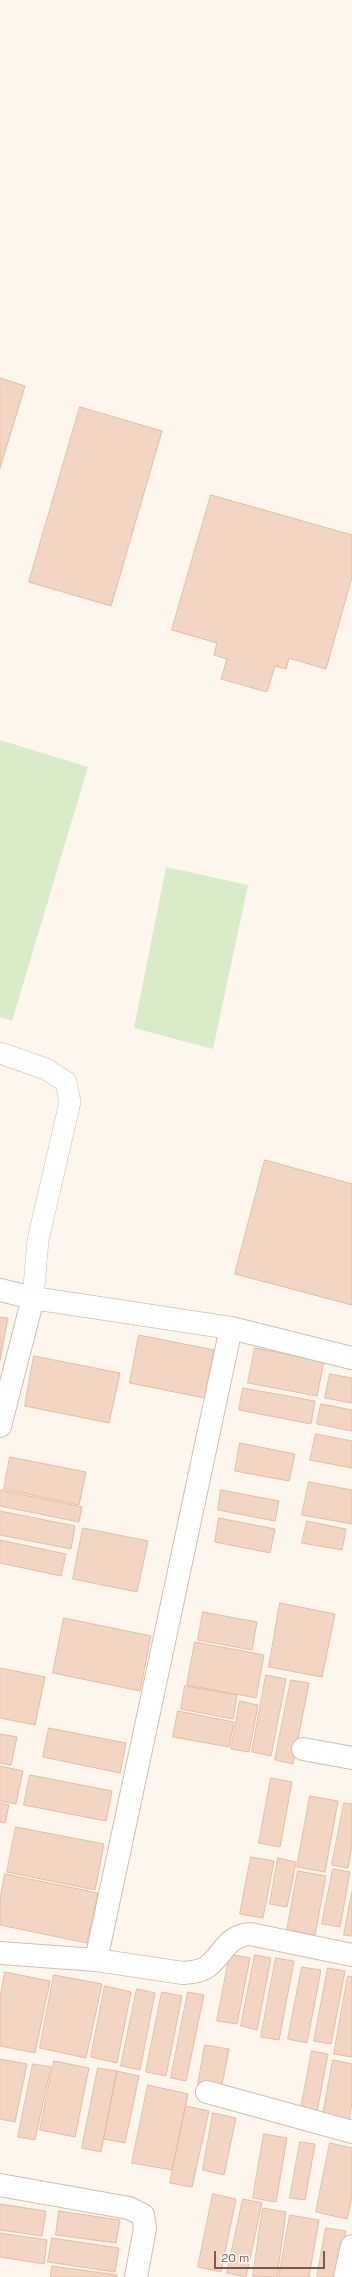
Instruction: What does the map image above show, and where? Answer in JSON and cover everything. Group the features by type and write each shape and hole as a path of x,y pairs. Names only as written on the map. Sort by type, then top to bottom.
{"street":[{"path":"0,1290 33,1298 231,1328 352,1358"},
{"path":"0,1426 33,1298"},
{"path":"96,1960 231,1328"},
{"path":"303,1749 352,1758"},
{"path":"0,1953 96,1960 183,1973 197,1972 207,1967 230,1942 239,1935 250,1934 352,1955"},
{"path":"207,2092 352,2132"},
{"path":"0,2185 129,2208 143,2215 145,2228 136,2277"},
{"path":"345,2277 352,2246"}],"lane":[{"path":"0,1052 46,1069 66,1082 70,1102 38,1240 33,1298"}],"green space":[{"path":"0,740 88,767 12,1021 0,1017"},
{"path":"166,867 248,885 213,1049 134,1028"}],"building":[{"path":"0,378 25,386 0,468"},
{"path":"80,407 162,431 111,606 29,582"},
{"path":"211,495 352,535 352,577 326,669 289,658 286,669 275,666 267,692 221,679 227,659 214,655 217,643 172,630"},
{"path":"265,1160 352,1184 352,1305 235,1274"},
{"path":"0,1317 8,1318 0,1360"},
{"path":"139,1335 214,1350 204,1398 130,1383"},
{"path":"255,1348 324,1361 317,1396 248,1383"},
{"path":"34,1356 120,1373 109,1423 25,1406"},
{"path":"330,1374 352,1378 352,1403 325,1398"},
{"path":"243,1388 315,1401 311,1424 239,1410"},
{"path":"321,1404 352,1410 352,1431 317,1424"},
{"path":"316,1434 352,1441 352,1468 310,1460"},
{"path":"240,1443 295,1454 289,1481 235,1471"},
{"path":"10,1457 86,1472 79,1505 4,1489"},
{"path":"309,1482 352,1490 352,1524 302,1515"},
{"path":"0,1490 82,1507 79,1522 0,1506"},
{"path":"221,1490 279,1501 275,1521 218,1510"},
{"path":"0,1511 75,1526 71,1549 0,1535"},
{"path":"219,1518 275,1529 270,1553 215,1542"},
{"path":"307,1521 346,1529 342,1550 302,1543"},
{"path":"83,1528 148,1541 137,1592 73,1579"},
{"path":"0,1540 66,1554 61,1576 0,1563"},
{"path":"280,1603 335,1614 322,1677 269,1667"},
{"path":"203,1612 257,1622 252,1650 198,1640"},
{"path":"64,1618 151,1636 140,1691 53,1673"},
{"path":"195,1642 264,1655 256,1698 187,1685"},
{"path":"0,1668 45,1677 35,1725 0,1718"},
{"path":"266,1675 286,1679 271,1756 252,1752"},
{"path":"291,1680 309,1683 293,1764 275,1760"},
{"path":"185,1686 237,1695 233,1719 181,1709"},
{"path":"240,1701 258,1705 249,1752 231,1749"},
{"path":"178,1711 234,1722 229,1747 173,1737"},
{"path":"49,1728 126,1743 120,1773 43,1757"},
{"path":"0,1734 17,1737 11,1765 0,1763"},
{"path":"0,1766 23,1771 16,1804 0,1801"},
{"path":"30,1775 112,1791 106,1821 24,1805"},
{"path":"271,1778 292,1782 280,1847 259,1843"},
{"path":"310,1796 338,1801 325,1872 297,1867"},
{"path":"0,1803 9,1805 5,1823 0,1822"},
{"path":"344,1803 352,1804 352,1845 348,1868 332,1865"},
{"path":"16,1827 104,1844 95,1890 7,1872"},
{"path":"251,1857 274,1861 263,1918 240,1914"},
{"path":"278,1858 296,1862 287,1907 270,1904"},
{"path":"333,1869 350,1872 340,1927 322,1924"},
{"path":"298,1871 326,1876 315,1935 287,1930"},
{"path":"5,1874 98,1893 87,1943 0,1925 0,1900"},
{"path":"352,1892 352,1936 344,1935"},
{"path":"230,1954 250,1958 237,2024 217,2021"},
{"path":"255,1955 271,1958 257,2030 241,2026"},
{"path":"276,1958 294,1961 279,2040 261,2037"},
{"path":"302,1967 321,1970 307,2043 288,2039"},
{"path":"328,1968 345,1971 331,2044 314,2041"},
{"path":"5,1972 50,1981 35,2053 0,2046 0,1998"},
{"path":"54,1975 102,1984 86,2058 40,2048"},
{"path":"348,1976 352,1977 352,2057 334,2054"},
{"path":"105,1986 131,1992 117,2063 91,2057"},
{"path":"137,1989 155,1993 140,2070 121,2066"},
{"path":"162,1992 182,1996 166,2076 146,2072"},
{"path":"188,1992 204,1995 186,2081 171,2078"},
{"path":"205,2045 229,2049 221,2090 198,2085"},
{"path":"312,2051 328,2054 317,2112 301,2108"},
{"path":"0,2059 27,2064 15,2122 0,2119"},
{"path":"333,2060 352,2064 352,2102 349,2120 323,2115"},
{"path":"54,2061 89,2068 75,2137 40,2130"},
{"path":"33,2064 51,2067 35,2140 18,2137"},
{"path":"98,2068 117,2071 101,2152 82,2148"},
{"path":"117,2071 139,2076 125,2143 104,2139"},
{"path":"148,2085 188,2094 172,2170 132,2163"},
{"path":"186,2106 209,2111 192,2187 170,2183"},
{"path":"213,2113 236,2118 224,2175 203,2170"},
{"path":"264,2134 287,2138 276,2202 253,2198"},
{"path":"300,2142 315,2144 305,2200 290,2198"},
{"path":"330,2143 352,2148 352,2197 347,2219 316,2212"},
{"path":"213,2194 236,2199 221,2272 198,2267"},
{"path":"243,2199 262,2203 246,2277 227,2273"},
{"path":"0,2204 46,2211 42,2236 0,2230"},
{"path":"263,2208 286,2212 277,2277 253,2276"},
{"path":"59,2211 120,2220 116,2243 56,2235"},
{"path":"290,2215 319,2220 309,2277 279,2277"},
{"path":"326,2228 346,2231 338,2277 317,2277"},
{"path":"0,2233 47,2240 44,2264 0,2257"},
{"path":"52,2238 119,2248 115,2272 48,2262"},
{"path":"52,2266 117,2275 117,2277 51,2277"}]}
